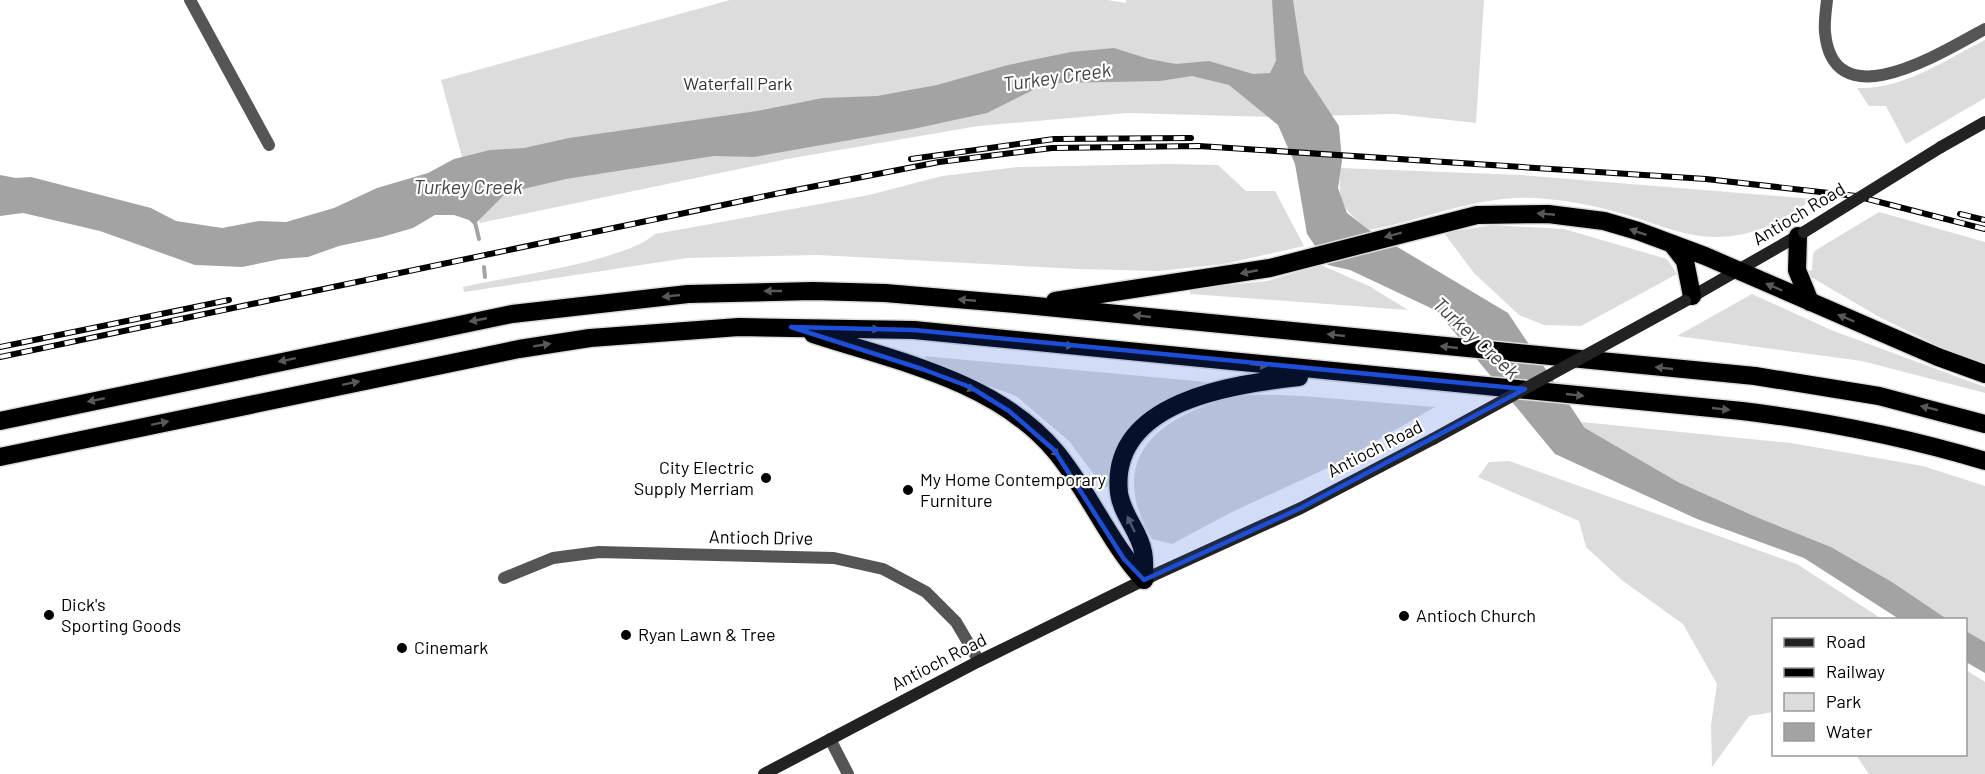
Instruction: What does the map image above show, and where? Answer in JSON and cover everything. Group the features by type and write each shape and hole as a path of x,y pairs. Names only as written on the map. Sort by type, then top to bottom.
{"highway":[{"path":"1026,305 1237,274 1450,220 1504,213 1570,216 1604,221 1671,244 1985,374"},
{"path":"1801,234 1797,270 1810,302"},
{"path":"1671,244 1685,261 1689,299"},
{"path":"0,421 442,327 585,304 729,292 813,291 885,293 1026,305 1722,373 1821,385 1867,394 1985,424"},
{"path":"791,327 970,387 1009,411 1054,450 1073,474 1124,559 1144,580"},
{"path":"0,457 519,349 590,338 682,330 791,327 914,330 1336,373 1434,379 1808,419 1930,444 1985,461"},
{"path":"1144,580 1143,552 1119,496 1118,478 1121,462 1141,430 1170,408 1212,390 1239,384 1336,373"}],"main road":[{"name":"Antioch Road","path":"764,774 979,661 1144,580 1301,508 1433,439 1738,271 1985,122"}],"street":[{"path":"190,0 269,145"},
{"path":"1827,0 1825,32 1830,54 1839,67 1856,77 1875,78 1891,74 1985,29"},
{"name":"Antioch Drive","path":"504,578 553,558 599,552 842,560 884,569 926,592 956,622 979,661"},
{"path":"830,739 848,774"}],"highlighted area":[{"path":"791,327 914,330 1525,389 1301,508 1144,580 1124,559 1054,450 1009,411 970,387 922,369"}],"green space":[{"name":"Waterfall Park","path":"730,0 1107,0 1126,3 1126,0 1484,0 1476,123 1395,114 1272,117 1128,113 978,126 787,159 480,223 441,80"},
{"path":"1985,40 1985,98 1906,144 1886,106 1869,106 1857,88 1891,84 1907,79"},
{"path":"1218,165 1246,191 1275,191 1304,246 1224,264 1159,271 818,255 687,258 464,292 463,287 593,260 640,244 655,234 869,195 942,176 1019,167"},
{"path":"1341,168 1522,175 1814,199 1753,232 1726,237 1695,235 1599,208 1535,198 1493,200 1472,204 1369,230 1353,217 1344,204 1340,189"},
{"path":"1879,212 1985,242 1985,365 1955,354 1881,318 1811,277 1809,271 1812,270 1813,254 1816,250"},
{"path":"1492,225 1564,229 1667,259 1677,274 1581,326 1544,325 1519,315 1474,273 1444,233"},
{"path":"1321,265 1369,286 1408,310 1190,294 1191,289 1267,281"},
{"path":"1752,294 1831,330 1985,387 1985,393 1862,361 1677,336"},
{"path":"924,356 1206,382 1164,401 1138,418 1111,460 1110,485 1104,488 1069,441 1016,396 934,366"},
{"path":"1256,395 1303,396 1435,407 1336,464 1232,512 1172,544 1152,539 1139,511 1134,487 1136,466 1145,447 1160,431 1179,418 1202,407 1229,398"},
{"path":"1582,422 1791,443 1923,466 1985,486 1985,642 1967,632 1967,618 1946,618 1892,582 1831,547 1678,482 1585,428"},
{"path":"1509,461 1797,564 1880,618 1772,618 1772,712 1749,716 1712,767 1711,725 1717,684 1683,624 1623,581 1586,547 1579,521 1478,477 1489,462"},
{"path":"1967,671 1985,682 1985,774 1869,774 1857,756 1967,756"}],"water":[{"name":"Turkey Creek","path":"1272,0 1293,0 1304,73 1339,126 1342,161 1338,188 1347,213 1369,230 1508,313 1585,428 1678,482 1831,547 1892,582 1946,618 1897,618 1804,558 1697,519 1555,454 1437,311 1350,270 1328,265 1307,234 1295,164 1278,125 1229,85 1192,76 1160,81 1057,83 1037,88 987,113 913,129 754,157 714,156 566,179 506,193 474,225 469,220 454,215 435,215 413,228 339,246 308,257 281,259 242,267 195,265 100,231 23,213 0,216 0,175 16,178 31,177 151,208 176,221 222,228 259,221 286,222 334,208 377,188 428,173 454,159 490,150 524,148 569,138 757,111 823,98 877,96 937,85 1008,65 1071,52 1114,48 1149,59 1176,64 1209,61 1253,74 1270,73 1276,61"},
{"path":"1967,632 1985,642 1985,673 1967,663"}],"waterway":[{"path":"475,222 479,239"},
{"path":"484,267 485,277"}],"railway":[{"path":"911,159 1054,139 1191,138"},
{"path":"0,357 780,193 939,162 1052,148 1199,146 1706,179 1856,196 1985,229"},
{"path":"1960,214 1985,220"},
{"path":"0,347 229,300"}],"place":[{"name":"City Electric Supply Merriam","path":"766,478"},
{"name":"My Home Contemporary Furniture","path":"908,490"},
{"name":"Dick's Sporting Goods","path":"49,615"},
{"name":"Antioch Church","path":"1404,616"},
{"name":"Ryan Lawn & Tree","path":"626,635"},
{"name":"Cinemark","path":"402,648"}]}
